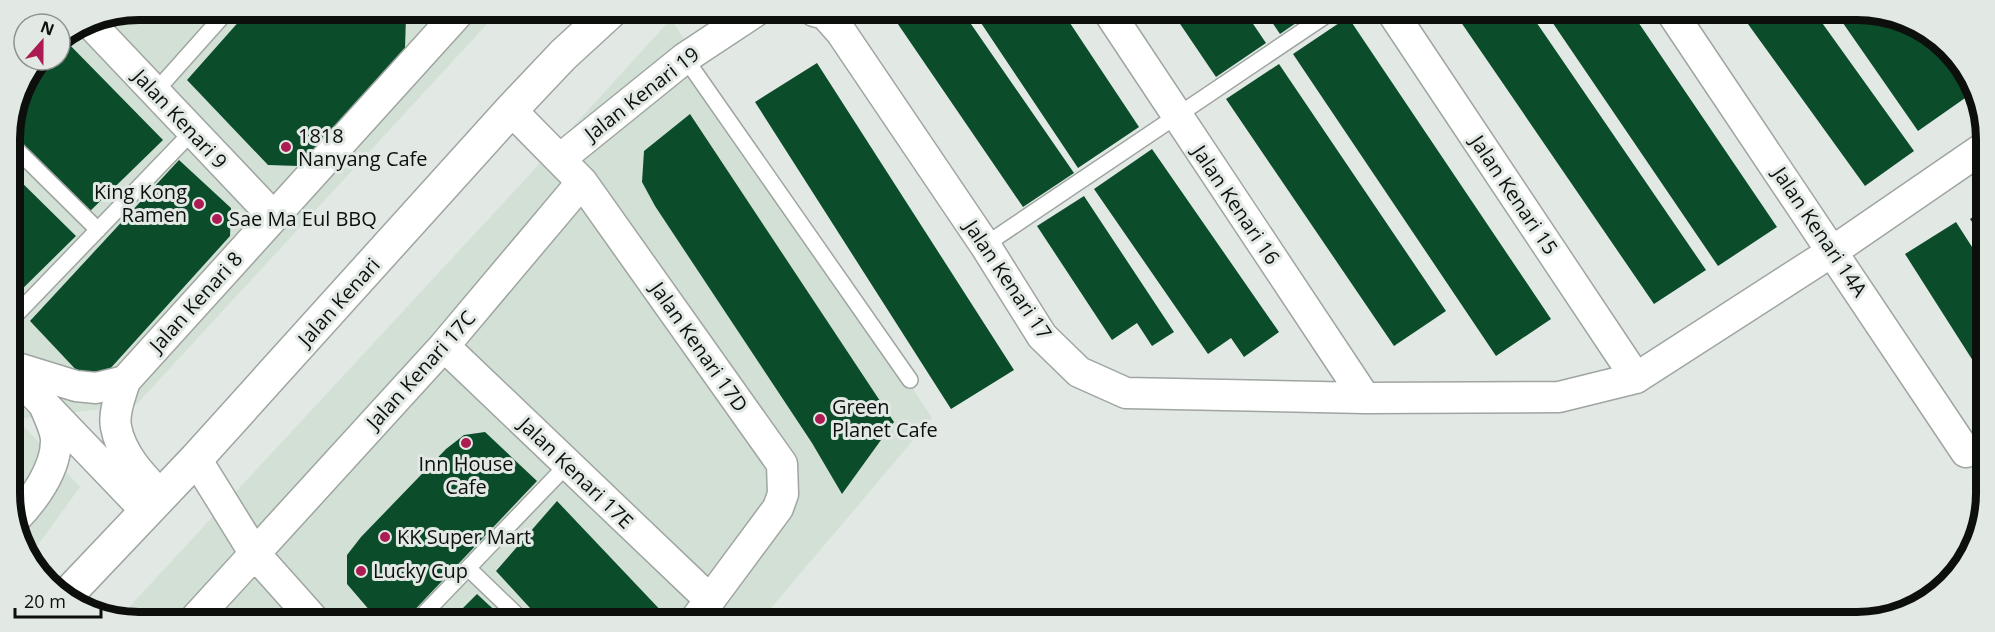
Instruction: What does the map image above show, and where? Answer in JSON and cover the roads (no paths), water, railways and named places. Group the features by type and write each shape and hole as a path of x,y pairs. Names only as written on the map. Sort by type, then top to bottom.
{"street":[{"name":"Jalan Kenari 8","path":"154,504 140,473 124,453 115,425 117,405 125,381 273,217 443,20"},
{"name":"Jalan Kenari","path":"71,591 196,459 511,110 601,20"},
{"name":"Jalan Kenari 19","path":"560,159 686,58 743,20"},
{"name":"Jalan Kenari 17","path":"830,20 841,32 985,245 1042,336 1079,372 1126,393 1365,398 1559,397 1636,378 1833,251 1976,153"},
{"name":"Jalan Kenari 16","path":"1113,20 1365,398"},
{"name":"Jalan Kenari 15","path":"1397,20 1636,378"},
{"name":"Jalan Kenari 14A","path":"1677,20 1966,452"},
{"name":"Jalan Kenari 9","path":"95,28 273,217"},
{"name":"Jalan Kenari 17D","path":"511,110 582,182 782,464 783,494 778,508 702,610"},
{"name":"Jalan Kenari 17C","path":"255,554 444,346 582,182"},
{"name":"Jalan Kenari 17E","path":"444,346 568,464 702,610"},
{"path":"20,370 76,386 96,388 125,381"},
{"path":"20,378 44,406 154,504"},
{"path":"21,512 37,495 52,459 56,440 52,423 44,406"},
{"path":"196,459 255,554 307,612"},
{"path":"201,612 255,554"}],"lane":[{"path":"155,92 219,20"},
{"path":"985,245 1319,20"},
{"path":"686,58 910,380"},
{"path":"20,311 192,132"},
{"path":"20,153 98,230"},
{"path":"426,612 568,464"},
{"path":"468,568 514,612"}],"place":[{"name":"1818 Nanyang Cafe","path":"286,147"},
{"name":"King Kong Ramen","path":"199,204"},
{"name":"Sae Ma Eul BBQ","path":"217,219"},
{"name":"Green Planet Cafe","path":"820,419"},
{"name":"Inn House Cafe","path":"466,443"},
{"name":"KK Super Mart","path":"385,537"},
{"name":"Lucky Cup","path":"361,571"}]}
